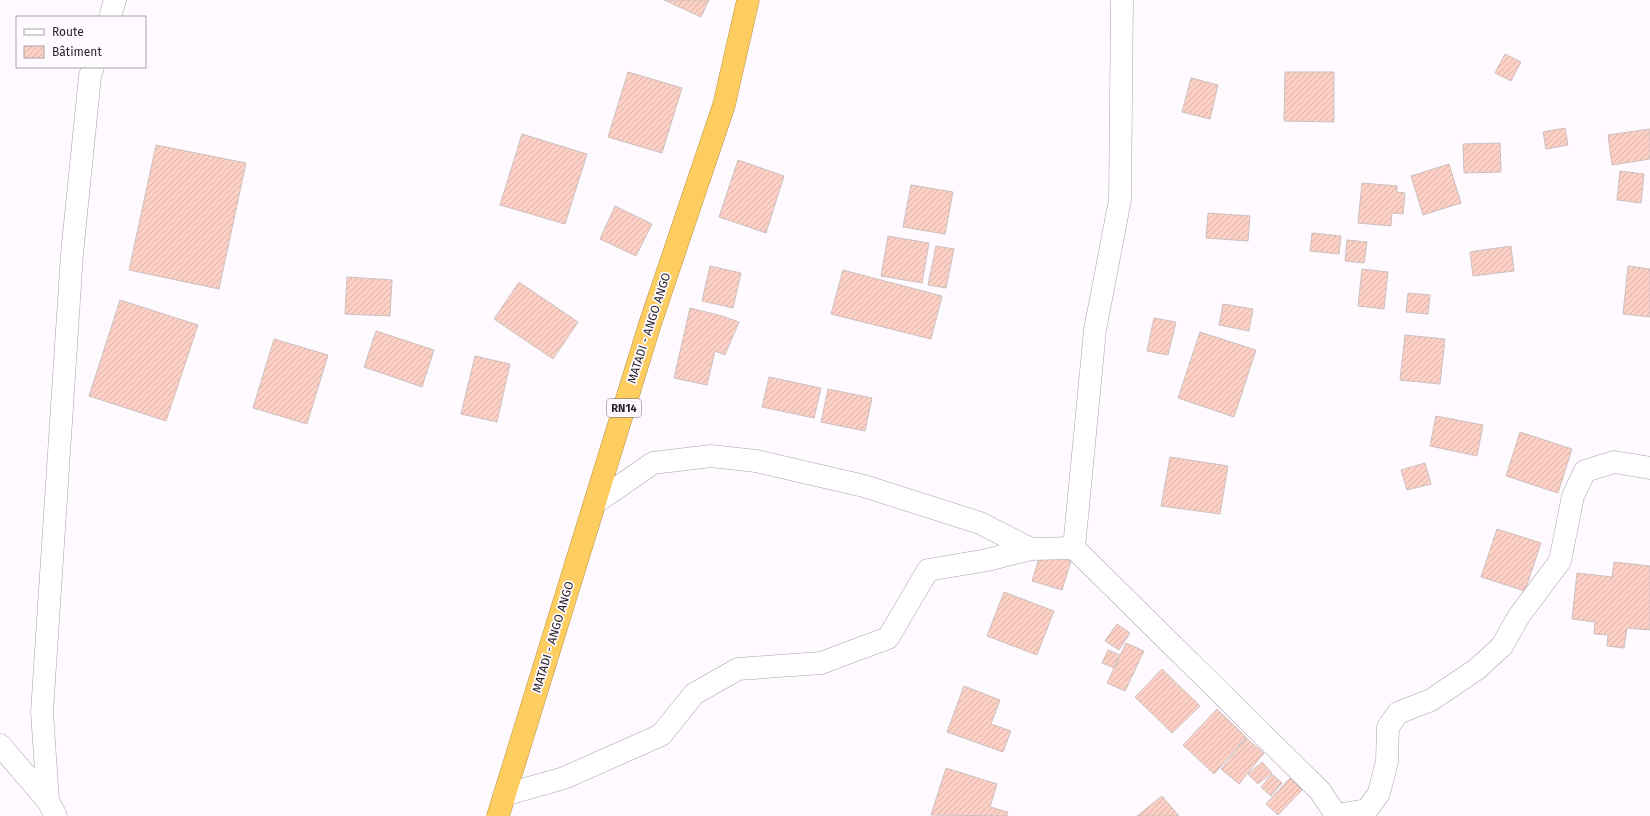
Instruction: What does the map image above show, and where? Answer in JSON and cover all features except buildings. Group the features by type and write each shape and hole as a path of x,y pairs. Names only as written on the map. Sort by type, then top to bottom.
{"highway":[{"name":"MATADI - ANGO ANGO","path":"498,816 650,324 724,105 748,0"}],"street":[{"path":"110,16 115,0"},
{"path":"1074,548 1095,330 1120,200 1122,0"},
{"path":"52,808 42,712 72,254 90,76 93,68"},
{"path":"595,503 653,463 712,456 756,461 864,486 980,523 1031,550"},
{"path":"504,795 564,778 661,735 694,694 738,669 821,664 888,638 928,570 1031,550 1074,548 1320,791 1336,815 1367,810 1379,793 1386,761 1388,727 1398,713 1431,700 1477,669 1502,646 1519,616 1560,561 1574,496 1584,471 1614,462 1650,468"},
{"path":"0,745 52,808"}]}
